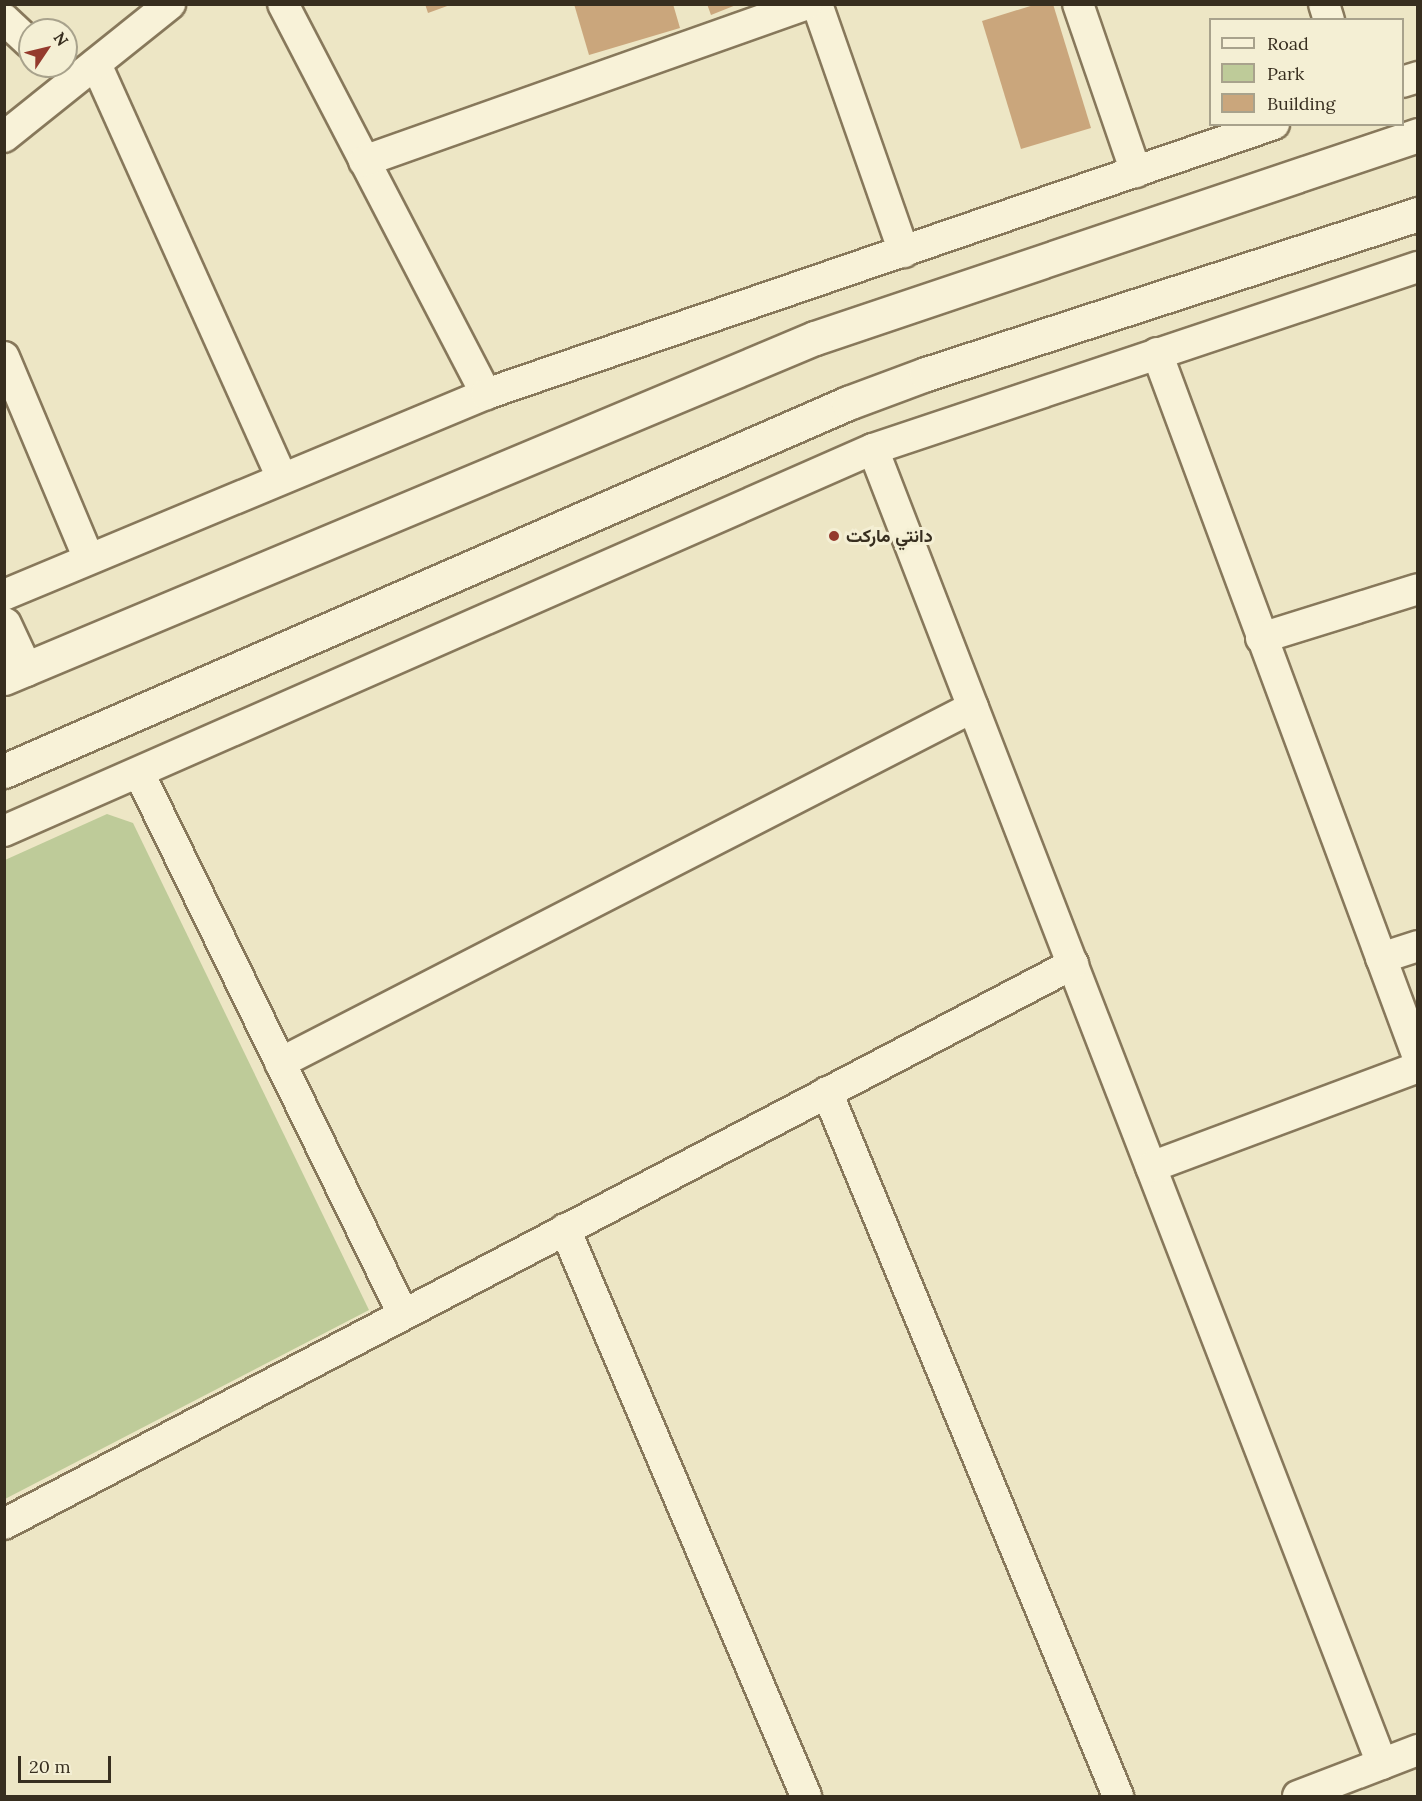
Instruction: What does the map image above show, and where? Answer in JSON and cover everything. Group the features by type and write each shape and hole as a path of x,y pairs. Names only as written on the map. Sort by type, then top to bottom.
{"main road":[{"path":"4,624 15,674 815,338 1418,135"},
{"path":"4,771 848,403 937,370 1418,214"}],"street":[{"path":"78,70 96,64 170,4"},
{"path":"283,4 486,394"},
{"path":"364,160 807,4"},
{"path":"817,4 904,252"},
{"path":"1078,4 1136,172"},
{"path":"4,19 18,32"},
{"path":"96,64 282,478"},
{"path":"4,137 60,78"},
{"path":"4,595 88,557 486,394 1268,126"},
{"path":"4,831 873,449 1418,267"},
{"path":"1157,353 1417,1056"},
{"path":"4,357 88,557"},
{"path":"873,449 1382,1764"},
{"path":"1261,638 1418,589"},
{"path":"280,1063 973,707"},
{"path":"139,773 403,1314"},
{"path":"1381,958 1418,946"},
{"path":"4,1524 1073,964"},
{"path":"1151,1167 1418,1067"},
{"path":"827,1092 1118,1797"},
{"path":"565,1230 807,1797"},
{"path":"1298,1797 1418,1750"}],"green space":[{"path":"107,814 133,823 369,1310 5,1499 5,860"}],"building":[{"path":"425,4 450,4 450,5 428,13"},
{"path":"574,4 673,4 680,28 589,55"},
{"path":"707,4 736,4 736,5 711,15"},
{"path":"1037,4 1053,4 1091,128 1021,149 982,21"}],"place":[{"name":"دانتي ماركت","path":"834,536"}]}
